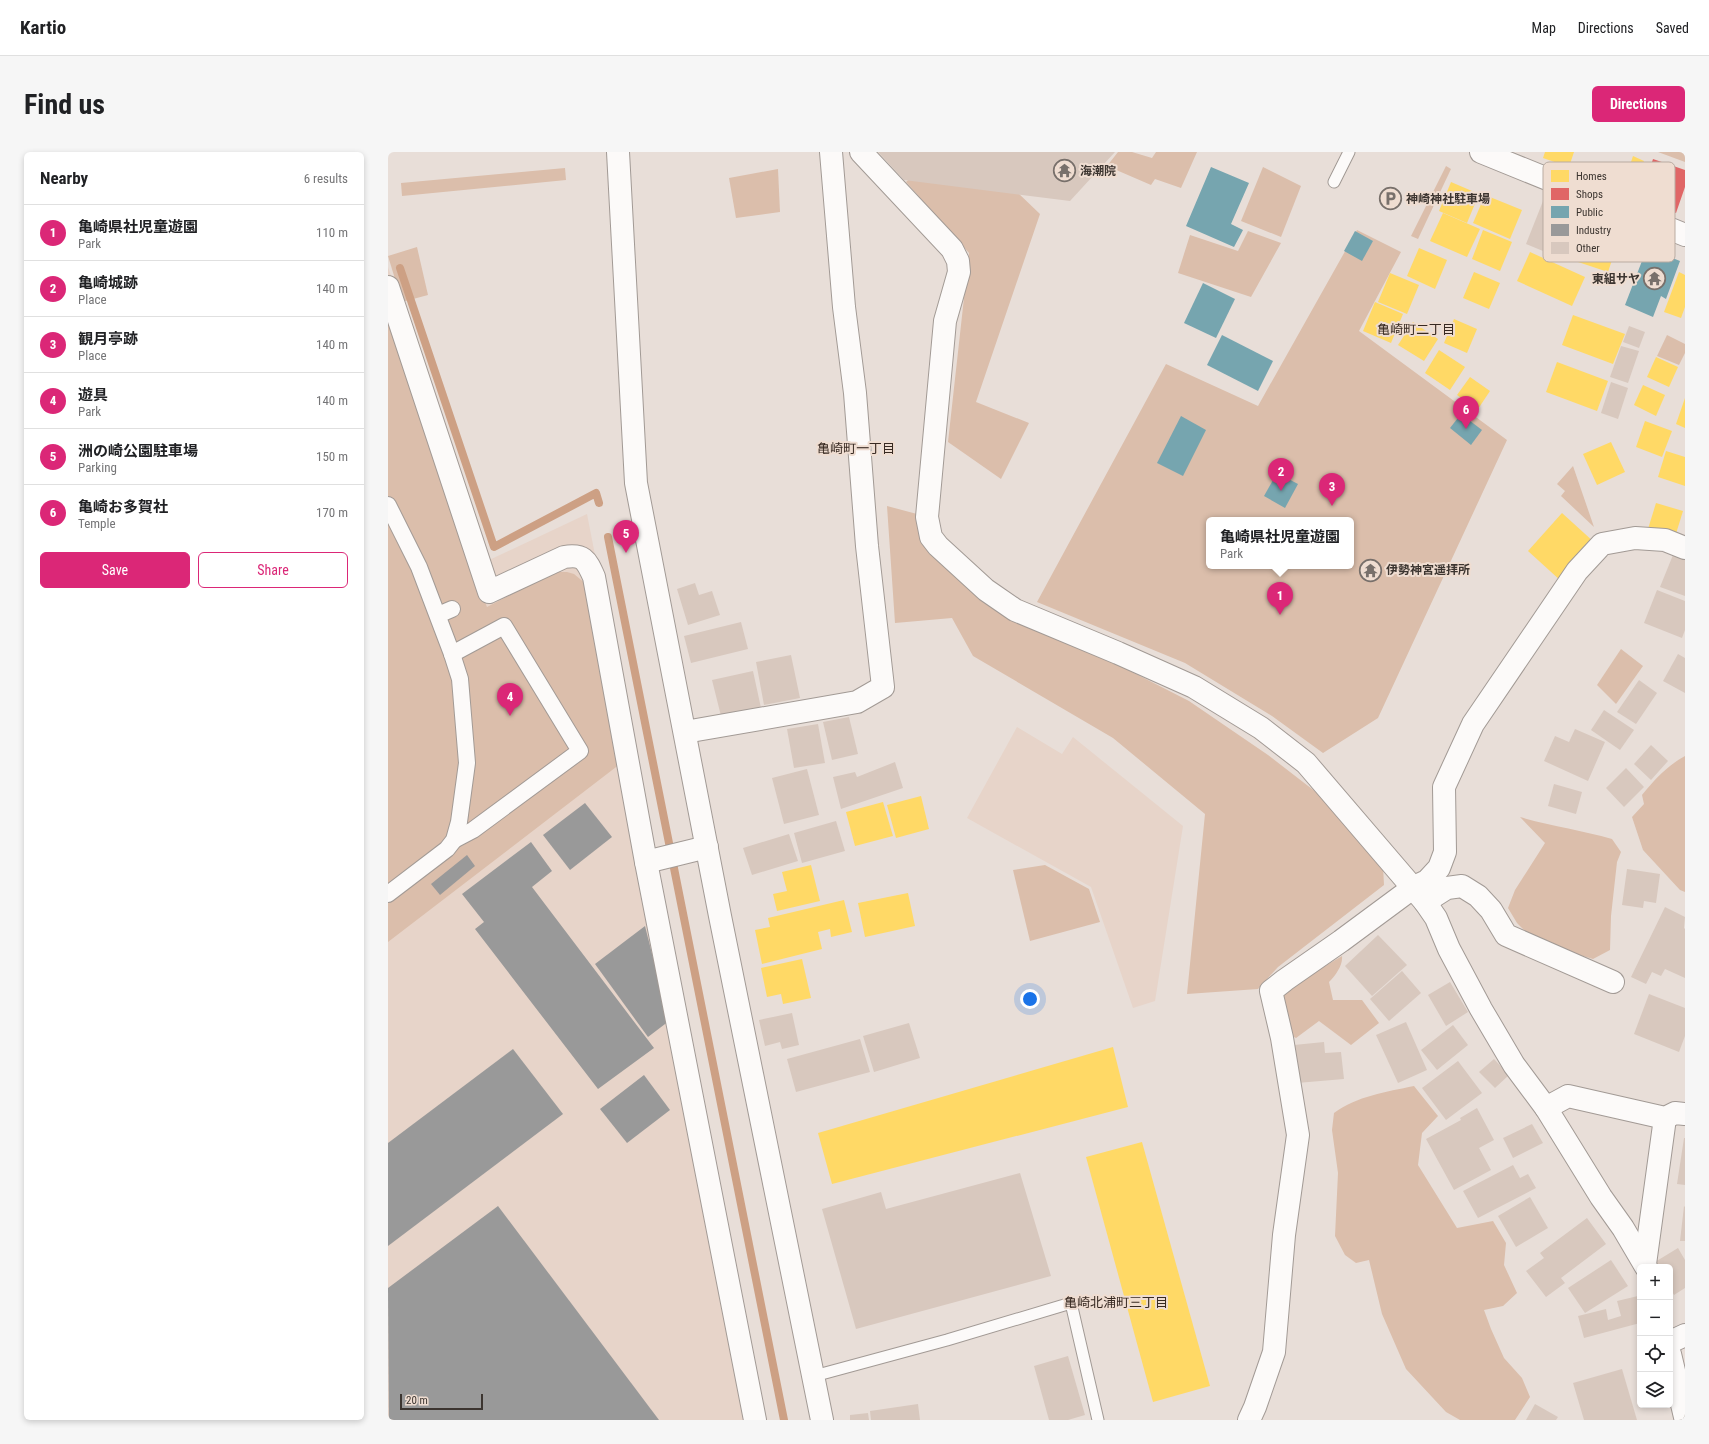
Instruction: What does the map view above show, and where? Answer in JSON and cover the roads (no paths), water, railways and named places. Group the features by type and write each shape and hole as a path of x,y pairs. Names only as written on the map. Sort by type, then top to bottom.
{"street":[{"path":"618,152 636,483 707,847 822,1420"},
{"path":"685,732 857,702 883,688 867,546 855,393 844,307 831,152"},
{"path":"861,152 952,249 958,261 959,272 945,321 927,517 930,537 986,590 1015,610 1118,653 1194,687 1261,728 1306,763 1388,860 1420,895 1436,918 1449,950 1514,1066 1546,1108 1601,1197 1623,1228 1645,1264"},
{"path":"1481,152 1543,177"},
{"path":"1675,231 1685,235"},
{"path":"388,287 489,592 564,557 576,555 583,558 594,577 657,859 755,1420"},
{"path":"388,505 419,567 445,612 452,654 460,679 467,763 459,822 454,840 447,849 388,894"},
{"path":"1420,895 1427,882 1439,868 1445,852 1444,787 1473,724 1577,571 1602,544 1635,538 1665,540 1685,548"},
{"path":"452,654 504,626 580,751 473,830 454,840"},
{"path":"657,859 707,847"},
{"path":"1249,1420 1274,1352 1284,1235 1298,1135 1282,1038 1271,991 1341,941 1420,895 1462,886 1478,896 1491,910 1506,935 1613,982"},
{"path":"1546,1108 1568,1096 1675,1116 1646,1264"},
{"path":"1673,1341 1685,1335"},
{"path":"1673,1367 1685,1417"}],"lane":[{"path":"1334,182 1349,152"},
{"path":"814,1376 947,1340 1071,1303 1098,1420"}],"waterway":[{"path":"400,268 494,547 596,493 599,503"},
{"path":"608,537 784,1420"}],"place":[{"name":"海潮院","path":"1064,171"},
{"name":"神崎神社駐車場","path":"1390,199"},
{"name":"東組サヤ","path":"1655,279"},
{"name":"亀崎お多賀社","path":"1466,429"},
{"name":"亀崎城跡","path":"1281,491"},
{"name":"観月亭跡","path":"1332,506"},
{"name":"洲の崎公園駐車場","path":"626,553"},
{"name":"伊勢神宮遥拝所","path":"1371,570"},
{"name":"亀崎県社児童遊園","path":"1280,615"},
{"name":"遊具","path":"510,716"}],"district":[{"name":"亀崎町二丁目","path":"1416,329"},
{"name":"亀崎町一丁目","path":"856,448"},
{"name":"亀崎北浦町三丁目","path":"1116,1302"}]}
